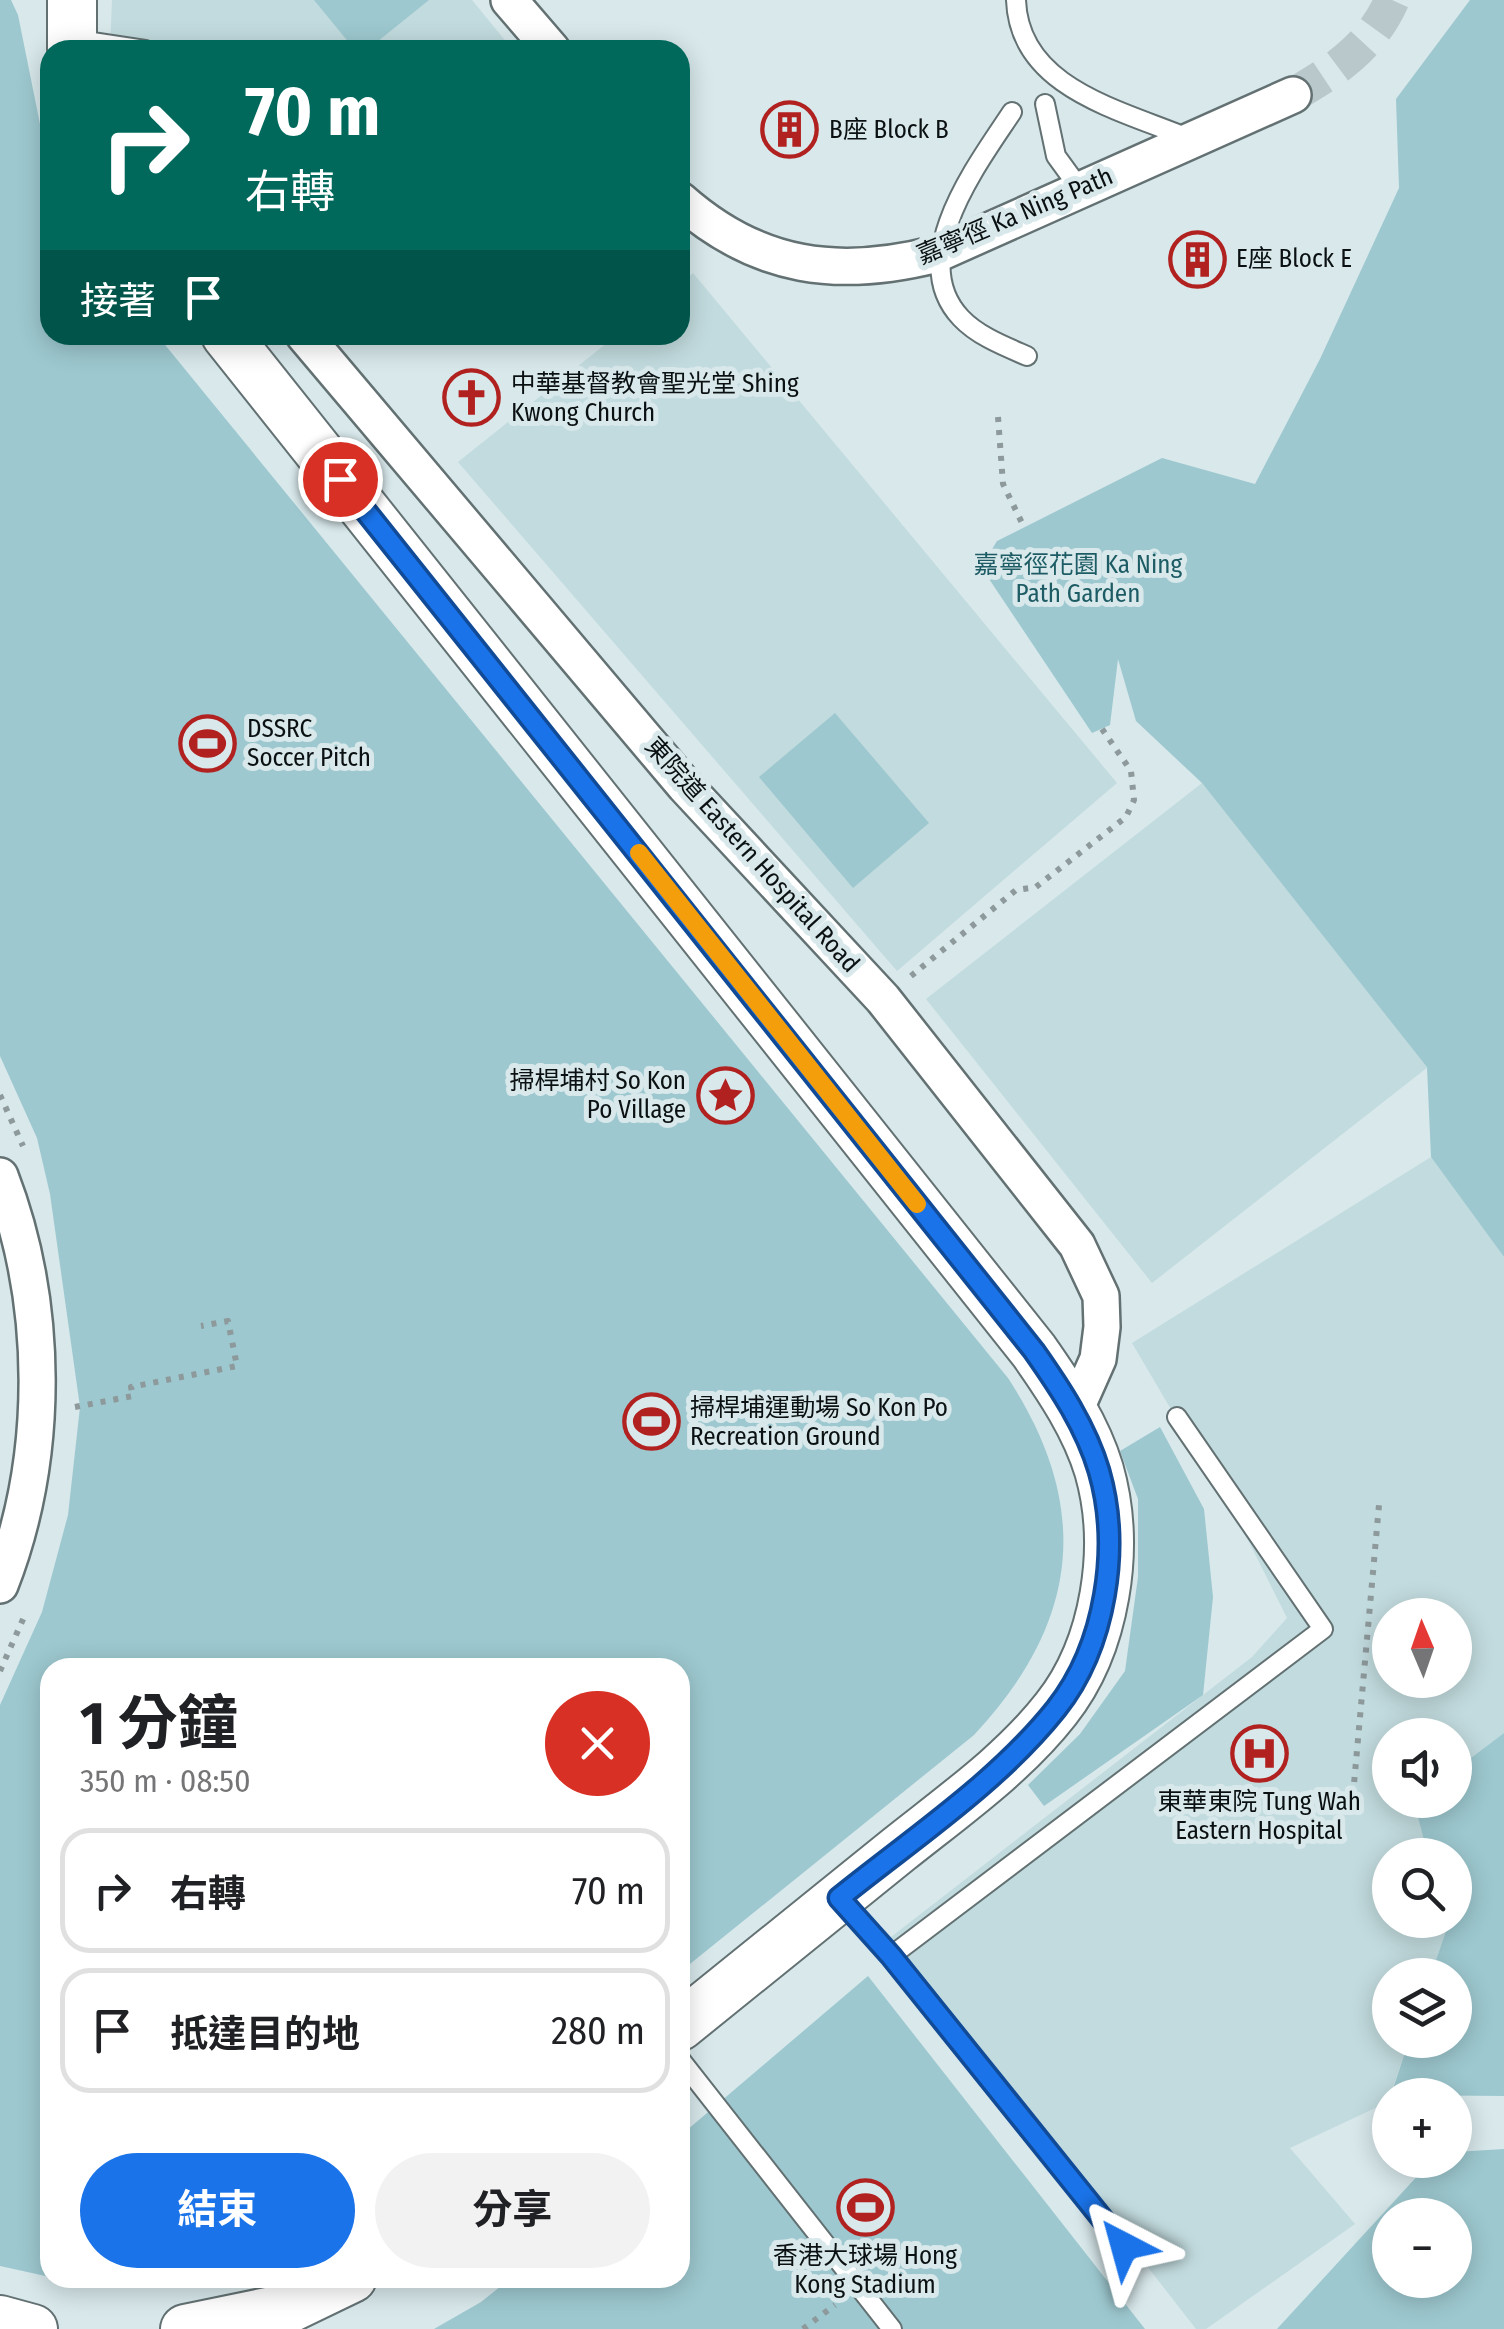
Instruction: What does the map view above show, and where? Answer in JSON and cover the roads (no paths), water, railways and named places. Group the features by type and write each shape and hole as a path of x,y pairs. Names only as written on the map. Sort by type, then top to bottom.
{"street":[{"path":"509,0 543,40"},
{"name":"嘉寧徑 Ka Ning Path","path":"690,208 725,234 776,257 848,268 884,267 937,254 1293,95"},
{"path":"234,345 1034,1351 1074,1413 1100,1472 1108,1554 1100,1612 1078,1675 1027,1742 690,2018"},
{"name":"東院道 Eastern Hospital Road","path":"312,345 686,786 883,999 1077,1245 1100,1296 1098,1359 1074,1413"},
{"path":"0,1176 26,1261 36,1370 28,1480 0,1585"},
{"path":"185,2329 292,2307 331,2288"},
{"path":"0,2320 34,2329"}],"lane":[{"path":"1016,0 1017,20 1030,51 1052,76 1081,93 1190,139"},
{"path":"72,29 115,40"},
{"path":"1045,104 1056,156 1080,189"},
{"path":"1012,112 971,174 937,254 941,286 960,317 985,336 1027,356"},
{"path":"891,1956 1323,1630 1177,1417"},
{"path":"839,1898 891,1956 1124,2246"},
{"path":"690,2072 892,2329"}],"tunnel":[{"path":"1293,95 1351,56 1374,31 1392,0"}],"place":[{"name":"B座 Block B","path":"790,130"},
{"name":"E座 Block E","path":"1197,259"},
{"name":"中華基督教會聖光堂 Shing Kwong Church","path":"472,398"},
{"name":"DSSRC Soccer Pitch","path":"208,743"},
{"name":"掃桿埔村 So Kon Po Village","path":"725,1095"},
{"name":"掃桿埔運動場 So Kon Po Recreation Ground","path":"651,1422"},
{"name":"東華東院 Tung Wah Eastern Hospital","path":"1259,1753"},
{"name":"香港大球場 Hong Kong Stadium","path":"865,2207"}],"park label":[{"name":"嘉寧徑花園 Ka Ning Path Garden","path":"1078,580"}]}
